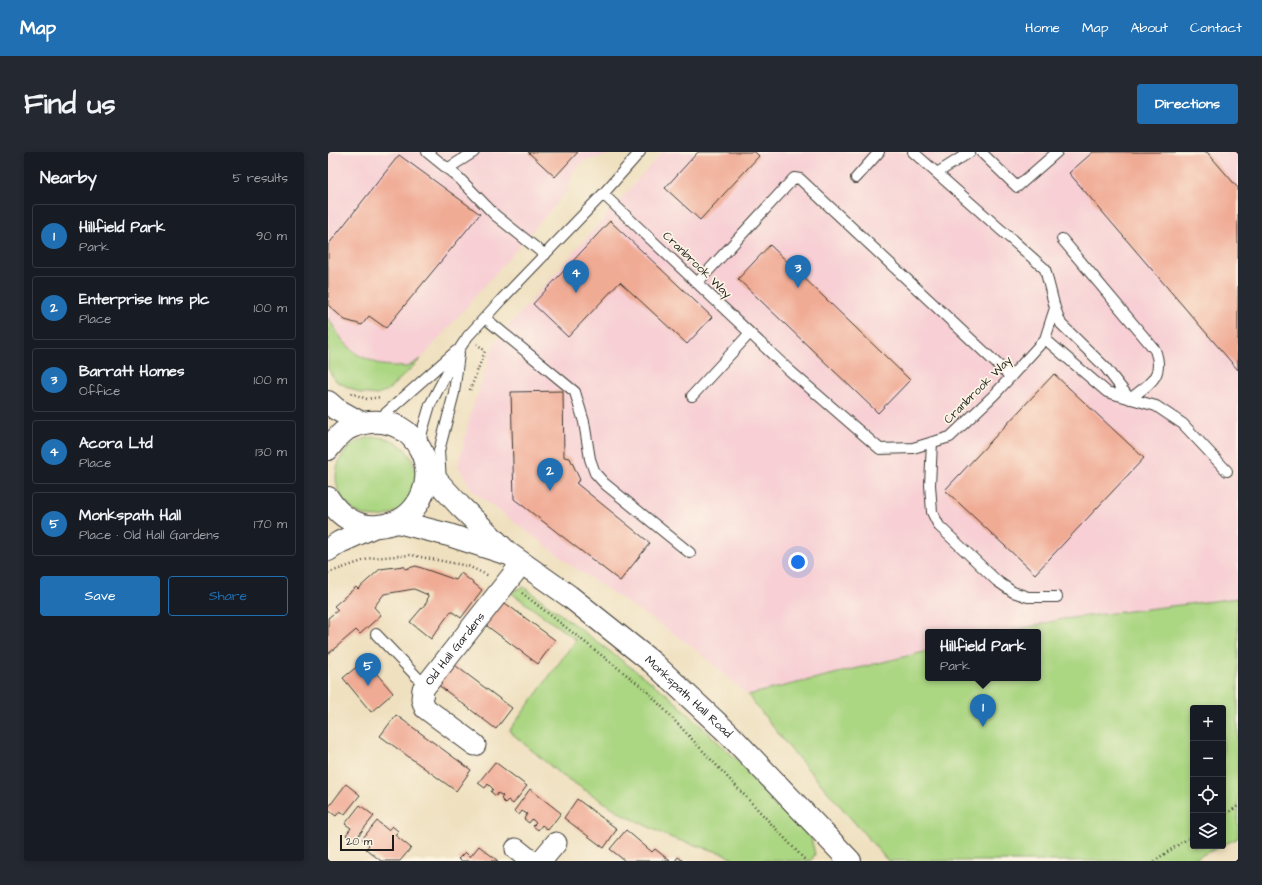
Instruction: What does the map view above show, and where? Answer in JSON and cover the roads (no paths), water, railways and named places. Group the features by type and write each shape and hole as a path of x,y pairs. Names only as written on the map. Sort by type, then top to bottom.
{"street":[{"name":"Monkspath Hall Road","path":"328,402 336,409 369,422 390,424 402,430 413,439 430,469 515,558 569,596 653,663 729,734 843,858"},
{"path":"328,449 336,438 348,429 369,422"},
{"name":"Monkspath Hall Road","path":"328,498 333,507 344,517 357,524 373,527 385,526 398,522 410,513 420,500 426,486 430,469"},
{"name":"Monkspath Hall Road","path":"398,522 448,535 515,558"},
{"name":"Monkspath Hall Road","path":"328,550 340,542 373,527"},
{"name":"Old Hall Gardens","path":"475,745 425,708 422,699 423,689 506,584 515,558"},
{"path":"541,861 556,843"}],"lane":[{"path":"427,152 459,178 495,216 545,254"},
{"path":"447,169 474,152"},
{"path":"369,422 460,348 485,318 603,194 640,152"},
{"path":"856,178 879,152"},
{"path":"913,152 1045,269 1055,308 1061,324 1105,367 1130,399"},
{"path":"937,173 970,152"},
{"path":"981,152 1017,187 1057,152"},
{"path":"697,283 794,178 800,179 1011,377"},
{"name":"Cranbrook Way","path":"603,194 789,370 880,449 913,448 950,437 1011,377 1045,339 1055,308"},
{"path":"1062,239 1155,350 1159,361 1157,375 1148,385 1130,399"},
{"path":"485,318 575,392 584,422 590,459 594,473 605,484 690,553"},
{"path":"692,396 750,333"},
{"path":"1045,339 1107,392 1156,406 1183,424 1227,471"},
{"path":"430,469 439,451 454,393 460,348"},
{"path":"430,469 422,432 430,405 460,348"},
{"path":"932,442 930,484 932,512 939,526 997,581 1013,592 1028,597 1057,596"},
{"path":"376,634 417,677 426,684"}],"place":[{"name":"Barratt Homes","path":"798,288"},
{"name":"Acora Ltd","path":"576,293"},
{"name":"Enterprise Inns plc","path":"550,491"},
{"name":"Monkspath Hall","path":"368,686"},
{"name":"Hillfield Park","path":"983,727"}]}
